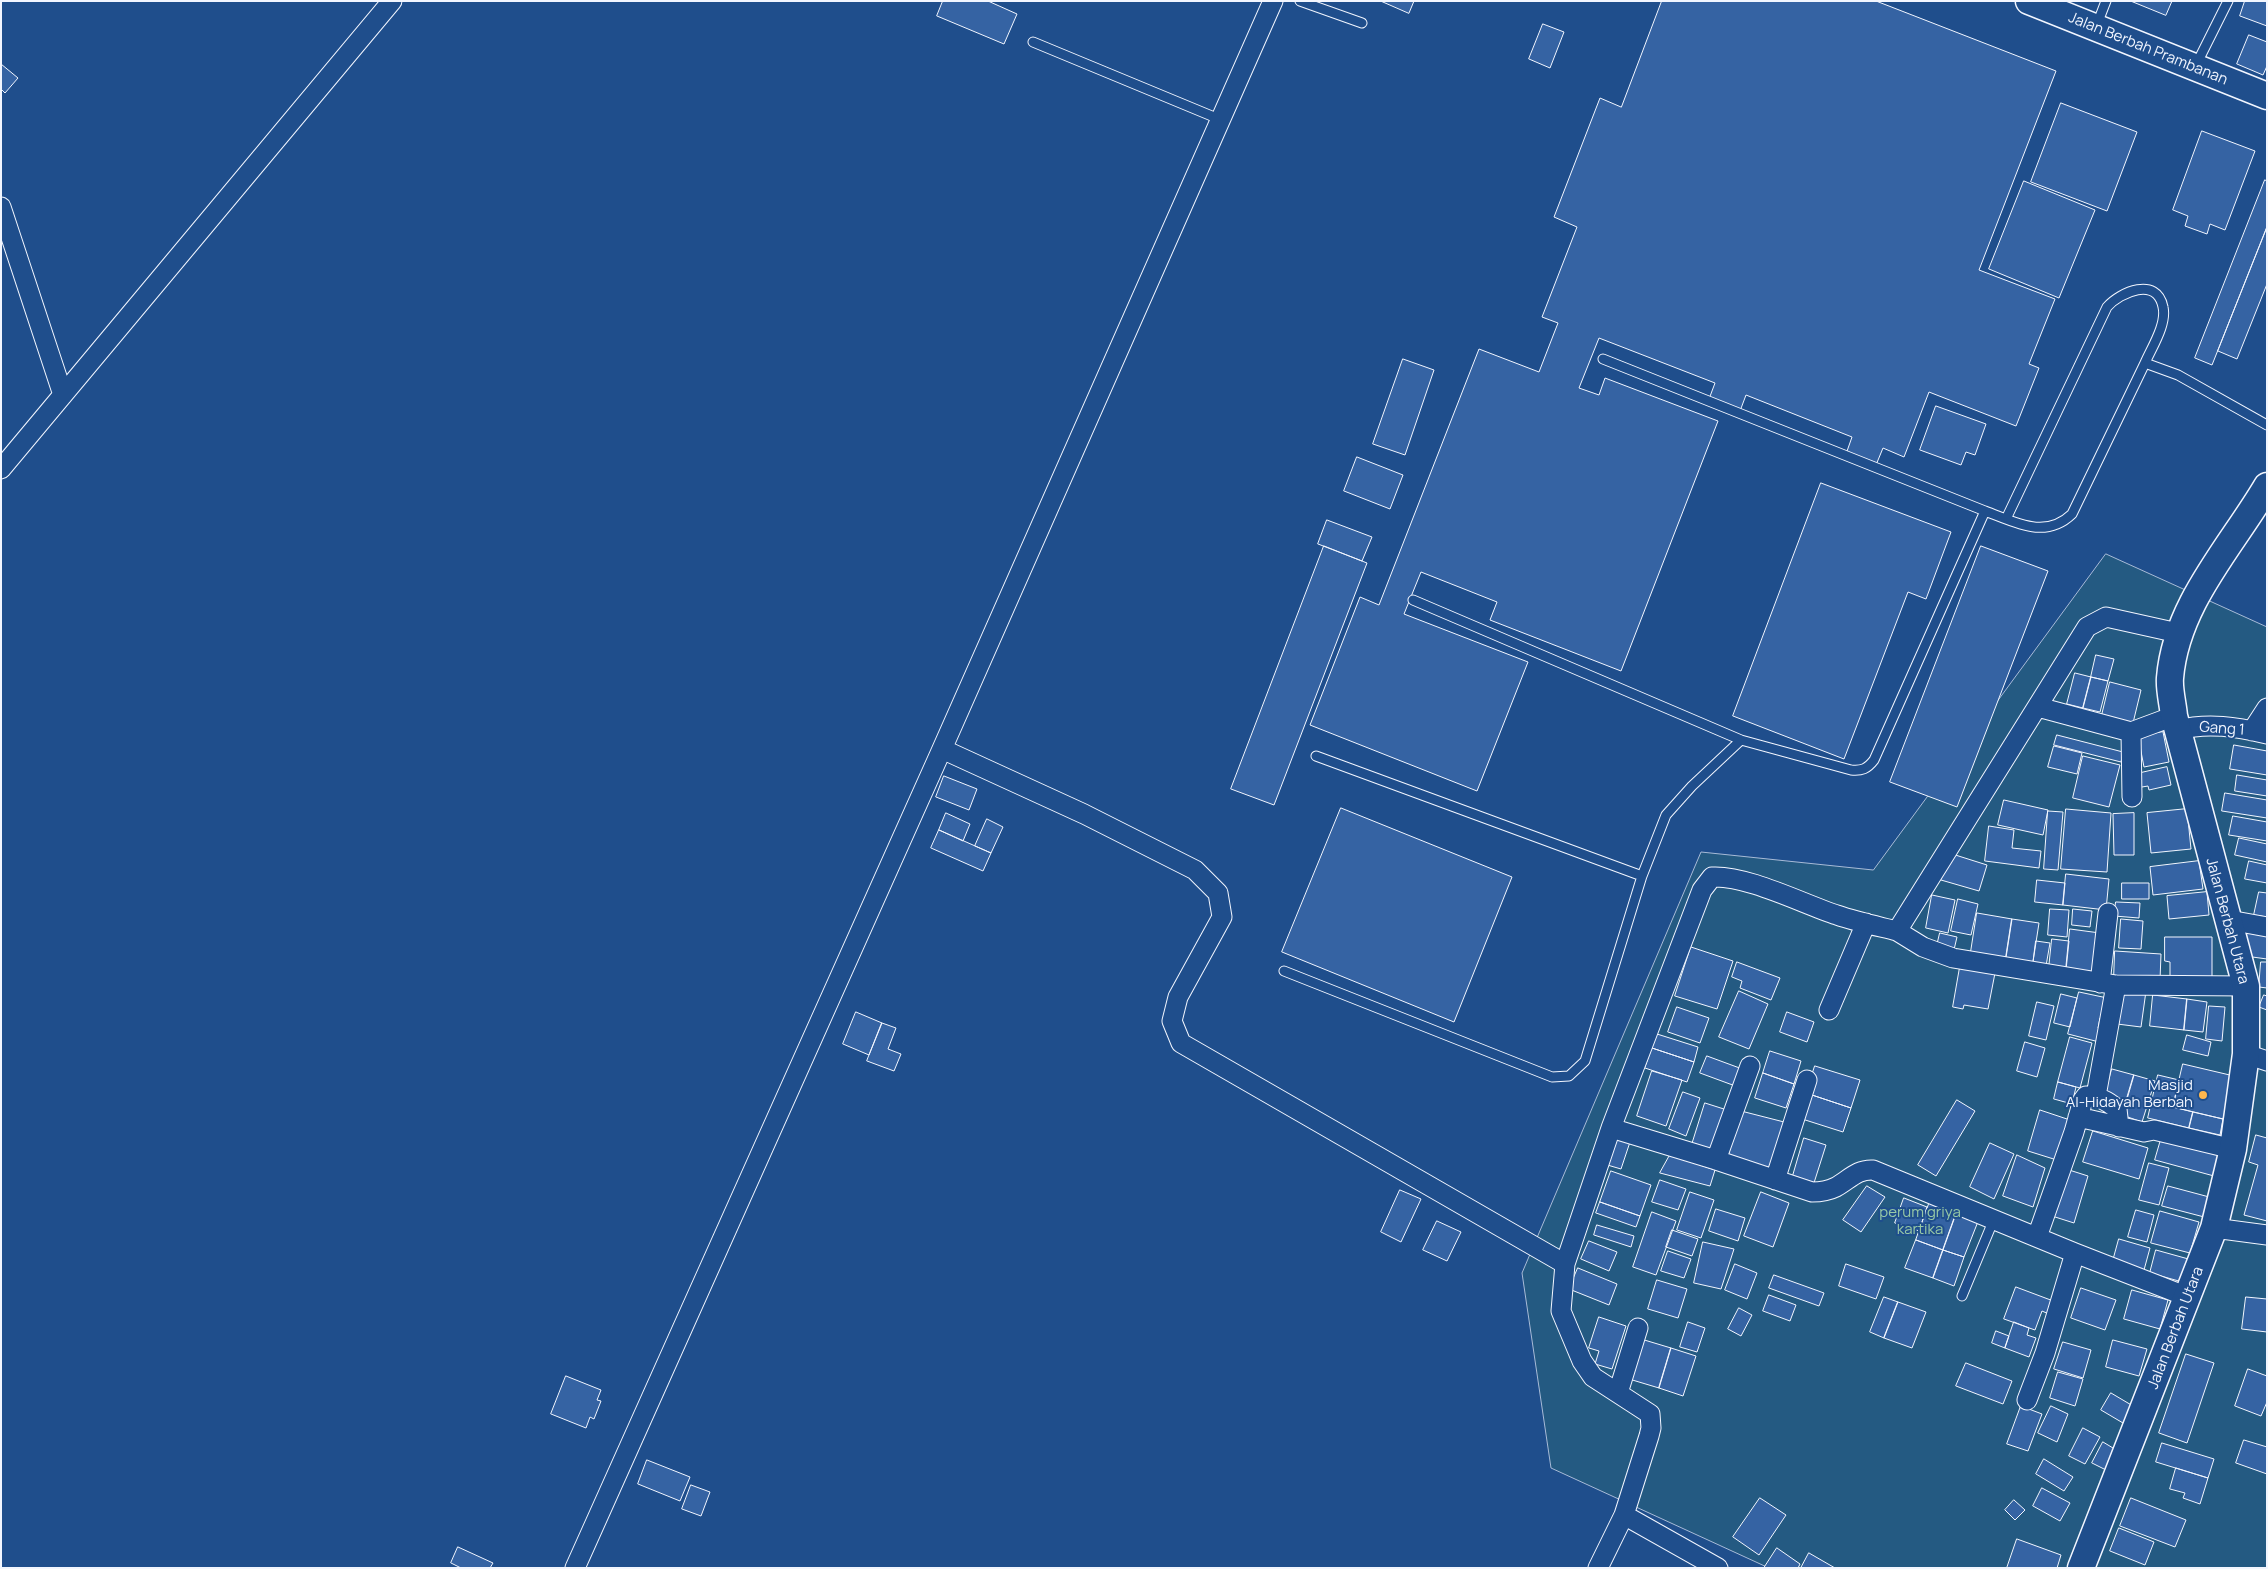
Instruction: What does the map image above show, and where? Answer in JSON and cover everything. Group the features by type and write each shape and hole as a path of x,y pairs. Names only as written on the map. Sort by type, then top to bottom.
{"main road":[{"name":"Jalan Berbah Prambanan","path":"2029,1 2267,96"},
{"name":"Jalan Berbah Utara","path":"2081,1568 2214,1228 2256,1058 2246,986 2176,723 2170,680 2178,633 2194,598 2267,486"}],"street":[{"path":"1,469 392,1"},
{"path":"575,1568 942,749 1219,119 1273,1"},
{"path":"1,207 63,394"},
{"path":"1897,931 2087,626 2106,617 2178,633"},
{"path":"2038,707 2131,732 2132,797"},
{"path":"2259,733 2267,708"},
{"name":"Gang 1","path":"2131,732 2176,723 2193,726 2213,725 2259,733"},
{"path":"942,749 1084,814 1195,870 1218,893 1222,917 1178,998 1172,1021 1181,1043 1565,1264"},
{"path":"1598,1568 1624,1515 1649,1436 1652,1420 1650,1414 1645,1409 1593,1378 1582,1361 1561,1311 1565,1264 1611,1128 1702,890 1712,877 1721,877 1764,888 1839,916 1897,931 1923,947 1953,958 2108,984 2246,986"},
{"path":"2096,1096 2108,984 2108,913"},
{"path":"2229,920 2267,927"},
{"path":"1829,1010 1866,922"},
{"path":"1716,1160 1750,1066"},
{"path":"1775,1180 1807,1080"},
{"path":"2037,1237 2078,1117 2082,1100 2086,1096 2096,1096 2117,1109 2119,1127"},
{"path":"2078,1117 2144,1132 2154,1130 2233,1149"},
{"path":"1611,1128 1812,1192 1826,1192 1857,1172 1873,1170 2075,1254 2188,1297"},
{"path":"2214,1228 2267,1235"},
{"path":"2027,1400 2045,1353 2075,1254"},
{"path":"1618,1393 1638,1328"},
{"path":"1624,1515 1718,1568"}],"lane":[{"path":"1300,1 1362,24"},
{"path":"2096,28 2106,1"},
{"path":"2195,67 2228,1"},
{"path":"1033,42 1219,119"},
{"path":"1603,359 1985,511 2006,519 2028,527 2046,528 2061,524 2072,514 2163,321 2163,306 2158,295 2139,288 2116,298 2107,307 2006,519"},
{"path":"2145,362 2178,375 2267,425"},
{"path":"1413,600 1742,740 1851,770 1861,771 1874,760 1985,511"},
{"path":"1284,971 1552,1077 1569,1076 1585,1061 1642,876 1666,815 1692,786 1742,740"},
{"path":"1316,756 1642,876"},
{"path":"1962,1296 1994,1219"}],"green space":[{"name":"perum griya kartika","path":"2106,554 2267,627 2267,1568 1769,1568 1551,1468 1522,1273 1701,852 1873,870"}],"building":[{"path":"943,1 988,1 1017,14 1004,44 937,16"},
{"path":"1381,1 1414,1 1409,13"},
{"path":"1662,1 1876,1 2056,71 1979,270 2055,299 2029,364 2039,368 2016,426 1929,392 1904,457 1883,448 1876,465 1846,454 1852,437 1746,395 1740,411 1709,399 1715,383 1599,338 1579,388 1599,395 1605,378 1718,421 1621,671 1490,620 1497,602 1421,572 1404,614 1528,662 1477,791 1310,725 1360,597 1379,605 1479,349 1539,372 1558,323 1542,317 1577,227 1554,217 1600,98 1621,107"},
{"path":"2131,1 2172,1 2166,15"},
{"path":"2245,1 2267,1 2267,26 2240,16"},
{"path":"1543,24 1564,32 1550,68 1529,59"},
{"path":"2249,35 2267,42 2267,66 2263,75 2237,64"},
{"path":"1,64 18,78 5,93 1,89"},
{"path":"2061,103 2137,132 2107,211 2031,182"},
{"path":"2202,131 2255,151 2225,230 2210,224 2207,234 2185,226 2188,216 2173,210"},
{"path":"2265,180 2267,181 2267,227 2212,365 2195,358"},
{"path":"2024,181 2095,210 2059,298 1989,269"},
{"path":"2267,227 2267,284 2237,359 2218,351"},
{"path":"1403,359 1434,370 1405,455 1373,444"},
{"path":"1936,406 1986,424 1975,455 1966,452 1961,465 1920,450"},
{"path":"1357,457 1403,475 1390,509 1344,491"},
{"path":"1821,483 1951,532 1926,599 1908,592 1844,759 1733,716"},
{"path":"1327,520 1372,537 1362,561 1318,544"},
{"path":"1324,546 1367,563 1274,805 1231,789"},
{"path":"1981,546 2048,571 1957,807 1890,782"},
{"path":"2096,655 2114,659 2108,681 2091,677"},
{"path":"2075,673 2091,677 2083,708 2067,704"},
{"path":"2091,677 2108,681 2100,712 2083,708"},
{"path":"2110,682 2141,690 2133,723 2102,715"},
{"path":"2163,732 2169,762 2144,767 2138,736"},
{"path":"2057,735 2123,752 2121,762 2054,745"},
{"path":"2234,745 2267,751 2267,775 2230,769"},
{"path":"2054,746 2082,753 2077,774 2048,767"},
{"path":"2083,756 2120,765 2109,807 2073,798"},
{"path":"2167,767 2171,785 2149,790 2148,786 2136,788 2132,775"},
{"path":"2237,775 2267,780 2267,796 2235,791"},
{"path":"944,776 977,789 969,810 936,797"},
{"path":"2225,793 2267,800 2267,818 2222,811"},
{"path":"2004,800 2048,810 2043,835 1998,825"},
{"path":"1341,808 1512,877 1454,1022 1282,952"},
{"path":"2066,809 2111,813 2107,872 2061,869"},
{"path":"2187,809 2191,849 2151,853 2147,813"},
{"path":"2048,811 2063,812 2058,870 2044,869"},
{"path":"946,813 970,824 963,841 939,830"},
{"path":"2134,813 2134,855 2114,855 2113,814"},
{"path":"2233,816 2267,822 2267,841 2229,835"},
{"path":"987,819 1003,827 991,853 975,846"},
{"path":"1989,826 2014,830 2012,848 2041,851 2039,868 1985,861"},
{"path":"939,830 991,853 983,871 931,848"},
{"path":"2239,838 2267,844 2267,862 2235,855"},
{"path":"1949,853 1987,865 1979,891 1941,880"},
{"path":"2199,861 2203,889 2153,895 2150,867"},
{"path":"2249,861 2267,865 2267,883 2245,879"},
{"path":"2066,874 2109,879 2106,910 2063,905"},
{"path":"2037,880 2065,883 2063,905 2035,902"},
{"path":"2122,883 2149,883 2149,899 2122,899"},
{"path":"2207,892 2209,915 2169,919 2167,896"},
{"path":"2259,892 2267,893 2267,917 2254,915"},
{"path":"1932,895 1955,900 1948,933 1926,928"},
{"path":"1958,899 1978,904 1971,935 1951,931"},
{"path":"2116,902 2140,903 2139,918 2114,916"},
{"path":"2050,909 2069,910 2067,937 2048,935"},
{"path":"2073,909 2092,911 2090,927 2072,925"},
{"path":"1977,913 2012,919 2005,964 1970,958"},
{"path":"2012,919 2039,923 2032,968 2005,964"},
{"path":"2121,919 2143,921 2141,949 2119,948"},
{"path":"2070,929 2100,933 2097,973 2066,970"},
{"path":"1940,933 1957,937 1953,954 1936,950"},
{"path":"2247,933 2267,935 2267,959 2245,956"},
{"path":"2165,937 2212,937 2212,980 2170,980 2170,962 2165,961"},
{"path":"2052,939 2069,941 2066,970 2049,968"},
{"path":"2036,941 2050,943 2046,966 2033,965"},
{"path":"1691,947 1733,961 1717,1009 1675,996"},
{"path":"2115,951 2161,954 2160,980 2114,978"},
{"path":"1737,962 1780,978 1771,1000 1740,988 1742,981 1732,977"},
{"path":"2261,962 2267,962 2267,988 2259,987"},
{"path":"1960,967 1995,973 1988,1009 1964,1005 1963,1009 1953,1007"},
{"path":"2121,987 2146,991 2141,1027 2117,1024"},
{"path":"1739,991 1768,1004 1749,1049 1719,1037"},
{"path":"2079,992 2112,999 2107,1020 2100,1018 2098,1028 2106,1031 2103,1043 2068,1034"},
{"path":"2061,994 2077,998 2070,1027 2054,1023"},
{"path":"2153,995 2187,999 2184,1030 2150,1026"},
{"path":"2264,995 2267,996 2267,1010 2259,1007"},
{"path":"2187,999 2207,1002 2203,1032 2184,1030"},
{"path":"2037,1002 2054,1006 2046,1040 2029,1036"},
{"path":"2209,1006 2225,1007 2222,1041 2206,1039"},
{"path":"1677,1007 1709,1018 1700,1043 1668,1032"},
{"path":"856,1012 882,1023 869,1055 843,1044"},
{"path":"1787,1012 1814,1022 1807,1042 1780,1032"},
{"path":"882,1023 896,1028 888,1049 901,1054 894,1071 867,1061"},
{"path":"1657,1034 1698,1047 1694,1062 1652,1048"},
{"path":"2187,1035 2211,1042 2208,1056 2183,1050"},
{"path":"2070,1037 2092,1043 2080,1088 2058,1082"},
{"path":"2025,1042 2045,1048 2037,1077 2017,1071"},
{"path":"1652,1048 1694,1062 1687,1082 1645,1068"},
{"path":"1770,1051 1801,1061 1794,1084 1763,1073"},
{"path":"1707,1056 1745,1070 1738,1087 1700,1073"},
{"path":"2183,1064 2234,1076 2223,1119 2173,1107"},
{"path":"1815,1066 1860,1080 1851,1108 1806,1093"},
{"path":"2112,1069 2134,1075 2125,1106 2104,1099"},
{"path":"1652,1071 1682,1080 1666,1126 1637,1116"},
{"path":"1763,1073 1794,1084 1786,1108 1755,1098"},
{"path":"2134,1075 2155,1081 2142,1122 2122,1115"},
{"path":"2158,1075 2179,1080 2173,1107 2193,1112 2189,1128 2148,1118"},
{"path":"2058,1082 2076,1087 2072,1104 2054,1099"},
{"path":"1683,1092 1700,1098 1686,1136 1669,1129"},
{"path":"1806,1093 1851,1108 1843,1132 1799,1118"},
{"path":"1957,1100 1975,1111 1936,1176 1918,1165"},
{"path":"1705,1103 1727,1110 1713,1158 1690,1151"},
{"path":"2040,1110 2073,1121 2060,1161 2028,1151"},
{"path":"1741,1111 1788,1123 1775,1170 1728,1158"},
{"path":"2193,1112 2223,1119 2220,1135 2189,1128"},
{"path":"2093,1131 2148,1148 2139,1179 2083,1162"},
{"path":"2256,1135 2267,1138 2267,1221 2244,1215 2258,1165 2249,1162"},
{"path":"1614,1136 1630,1142 1621,1169 1604,1164"},
{"path":"2162,1136 2221,1152 2214,1176 2155,1160"},
{"path":"1804,1138 1826,1145 1813,1186 1792,1179"},
{"path":"1990,1143 2014,1154 1994,1199 1970,1187"},
{"path":"1670,1155 1715,1170 1710,1186 1660,1173"},
{"path":"2017,1155 2045,1168 2033,1207 2003,1196"},
{"path":"2149,1163 2169,1168 2159,1205 2139,1200"},
{"path":"2066,1169 2088,1176 2074,1223 2052,1216"},
{"path":"1611,1171 1651,1185 1640,1216 1600,1202"},
{"path":"1660,1180 1686,1189 1678,1210 1652,1202"},
{"path":"1867,1186 1885,1197 1861,1232 1843,1220"},
{"path":"2168,1186 2213,1198 2208,1218 2162,1206"},
{"path":"1400,1190 1421,1199 1401,1242 1381,1232"},
{"path":"1690,1192 1714,1200 1701,1238 1677,1230"},
{"path":"1761,1192 1789,1203 1773,1247 1744,1236"},
{"path":"1904,1198 1927,1207 1919,1231 1895,1223"},
{"path":"1930,1201 1957,1211 1943,1250 1916,1240"},
{"path":"1600,1202 1640,1216 1636,1227 1596,1213"},
{"path":"1716,1209 1745,1218 1738,1241 1709,1231"},
{"path":"2136,1210 2154,1215 2147,1242 2128,1237"},
{"path":"1957,1211 1979,1219 1964,1257 1943,1250"},
{"path":"2160,1211 2199,1222 2190,1253 2151,1243"},
{"path":"1652,1212 1676,1221 1656,1275 1633,1267"},
{"path":"1437,1221 1461,1232 1447,1261 1423,1250"},
{"path":"1597,1225 1634,1236 1631,1247 1594,1235"},
{"path":"1672,1230 1698,1239 1692,1256 1666,1247"},
{"path":"2119,1239 2150,1248 2144,1270 2113,1261"},
{"path":"1916,1240 1943,1250 1933,1278 1905,1268"},
{"path":"1589,1241 1617,1252 1609,1271 1581,1259"},
{"path":"1703,1242 1734,1249 1721,1289 1694,1283"},
{"path":"1943,1250 1964,1257 1954,1286 1933,1278"},
{"path":"2156,1250 2192,1260 2186,1283 2150,1273"},
{"path":"1668,1251 1691,1259 1684,1278 1661,1271"},
{"path":"1735,1264 1757,1273 1747,1299 1725,1290"},
{"path":"1846,1264 1884,1277 1876,1299 1839,1286"},
{"path":"1578,1268 1617,1284 1609,1305 1569,1289"},
{"path":"1774,1275 1824,1293 1819,1306 1769,1288"},
{"path":"1657,1280 1687,1289 1678,1318 1648,1309"},
{"path":"2016,1287 2056,1302 2051,1315 2042,1311 2035,1330 2004,1319"},
{"path":"2081,1288 2116,1300 2105,1330 2071,1318"},
{"path":"2132,1290 2168,1300 2160,1329 2124,1319"},
{"path":"1769,1295 1796,1305 1790,1321 1763,1311"},
{"path":"1884,1297 1898,1302 1884,1338 1870,1332"},
{"path":"2246,1297 2267,1299 2267,1332 2242,1329"},
{"path":"1898,1302 1926,1312 1912,1348 1884,1338"},
{"path":"1739,1308 1752,1315 1741,1336 1728,1329"},
{"path":"1599,1317 1626,1326 1612,1369 1595,1364 1599,1351 1589,1348"},
{"path":"1688,1322 1705,1328 1697,1352 1680,1347"},
{"path":"2014,1322 2029,1328 2027,1335 2036,1338 2029,1357 2005,1348"},
{"path":"1996,1331 2009,1336 2005,1348 1992,1343"},
{"path":"1641,1339 1671,1348 1659,1388 1629,1379"},
{"path":"2113,1340 2147,1349 2139,1376 2106,1367"},
{"path":"2063,1342 2091,1350 2083,1378 2054,1369"},
{"path":"1671,1348 1696,1356 1683,1396 1659,1388"},
{"path":"2186,1354 2214,1363 2187,1443 2159,1433"},
{"path":"1966,1363 2012,1381 2003,1404 1956,1386"},
{"path":"2248,1369 2267,1376 2267,1402 2261,1416 2235,1406"},
{"path":"2058,1372 2083,1379 2075,1406 2050,1398"},
{"path":"566,1376 601,1390 597,1400 601,1401 594,1419 590,1417 586,1428 551,1414"},
{"path":"2111,1393 2133,1406 2123,1423 2101,1410"},
{"path":"2021,1406 2042,1414 2028,1451 2007,1444"},
{"path":"2051,1406 2068,1414 2057,1442 2038,1433"},
{"path":"2083,1428 2100,1437 2085,1464 2069,1456"},
{"path":"2244,1440 2267,1447 2267,1474 2236,1463"},
{"path":"2103,1442 2118,1451 2108,1471 2092,1463"},
{"path":"2162,1443 2214,1459 2208,1478 2156,1462"},
{"path":"2044,1459 2073,1477 2064,1491 2036,1474"},
{"path":"647,1460 690,1477 680,1501 638,1484"},
{"path":"2176,1468 2208,1478 2200,1504 2183,1498 2185,1493 2170,1489"},
{"path":"691,1485 710,1492 701,1516 682,1509"},
{"path":"2042,1488 2070,1503 2060,1521 2033,1506"},
{"path":"1760,1498 1786,1515 1759,1555 1733,1537"},
{"path":"2131,1498 2186,1520 2175,1547 2120,1526"},
{"path":"2014,1500 2025,1510 2015,1520 2005,1510"},
{"path":"2119,1528 2154,1542 2145,1565 2110,1551"},
{"path":"2017,1539 2061,1555 2057,1568 2007,1568"},
{"path":"458,1547 493,1563 490,1568 461,1568 451,1563"},
{"path":"1777,1548 1800,1564 1798,1568 1764,1568"},
{"path":"1809,1553 1835,1568 1801,1568"}],"place":[{"name":"Masjid Al-Hidayah Berbah","path":"2203,1095"}]}
